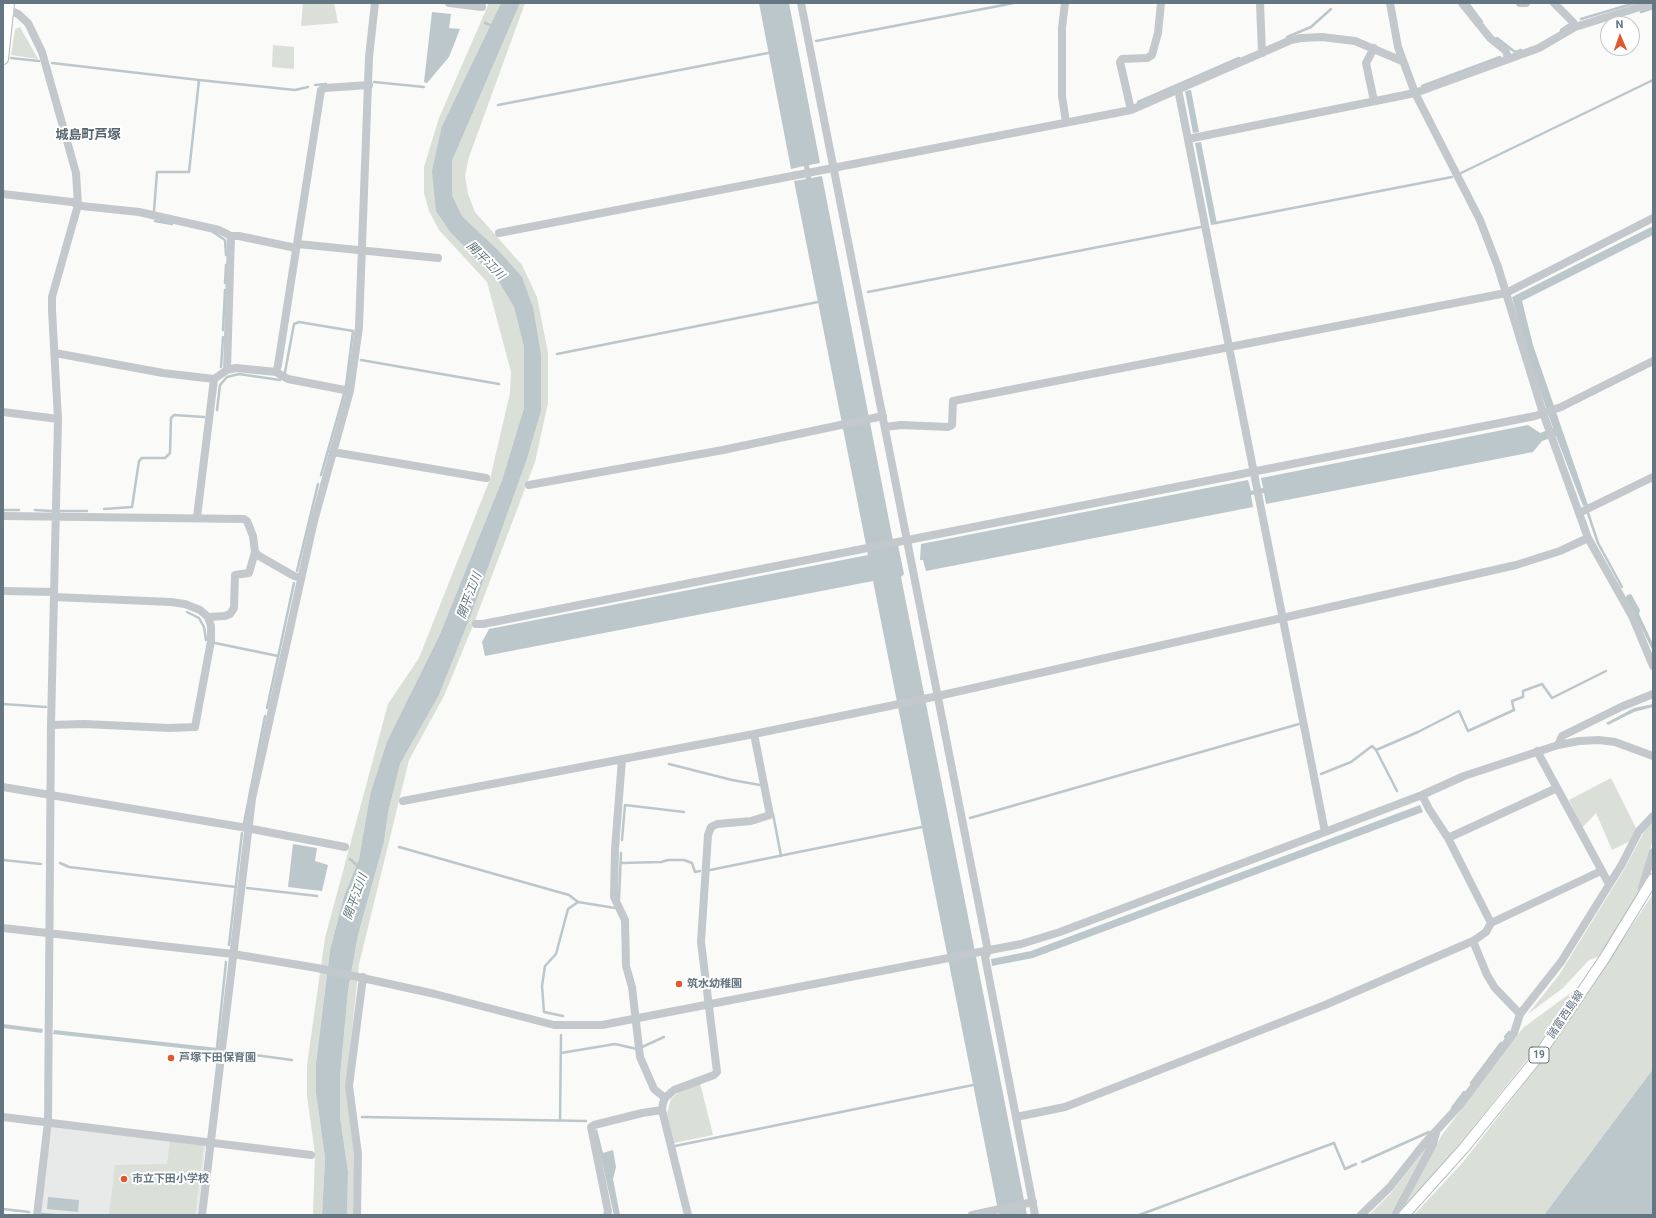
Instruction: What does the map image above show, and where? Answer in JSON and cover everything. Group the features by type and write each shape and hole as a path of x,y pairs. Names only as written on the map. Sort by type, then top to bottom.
{"main road":[{"path":"3,59 9,6"},
{"name":"諸富西島線","path":"1404,1215 1464,1148 1537,1058 1644,897 1653,879"}],"street":[{"path":"202,1215 247,828 252,799 314,521 350,391 358,327 369,85 375,3"},
{"path":"449,3 482,7"},
{"path":"801,3 988,951 985,957 1016,1117 1030,1203 1035,1215"},
{"path":"1065,3 1062,28 1062,96 1066,122"},
{"path":"1130,110 1120,62 1122,59 1147,58 1152,55 1158,32 1161,3"},
{"path":"1260,3 1262,53"},
{"path":"1390,3 1402,61 1415,93 1480,220 1498,267 1548,428 1588,538 1632,616 1653,666"},
{"path":"1462,3 1490,38 1506,51 1508,58"},
{"path":"1520,3 1526,3"},
{"path":"1554,3 1573,22 1575,27"},
{"path":"1188,139 1415,93 1548,44 1575,27 1653,3"},
{"path":"9,6 28,22 42,52 76,173 78,205 52,297 52,323 58,419 50,794 48,1122 37,1215"},
{"path":"499,233 821,169 1130,110 1291,40 1313,37 1355,40 1402,61"},
{"path":"1374,48 1366,63 1374,101"},
{"path":"276,372 284,333 321,90 325,88 369,85"},
{"path":"1178,90 1325,832"},
{"path":"3,194 139,212 162,218 193,223 219,230 231,236 297,246 361,250 438,258"},
{"path":"885,427 901,425 948,427 952,425 953,401 1506,293 1653,218"},
{"path":"227,370 231,236"},
{"path":"55,353 163,373 214,379 227,370 253,369 276,372 288,379 350,391"},
{"path":"476,624 483,624 1535,416 1557,408 1653,361"},
{"path":"197,517 214,379"},
{"path":"3,412 58,419"},
{"path":"529,485 723,450 883,416"},
{"path":"333,452 486,478"},
{"path":"1579,513 1653,477"},
{"path":"3,516 197,517 244,519 248,521 253,536 255,552 249,573 235,575 234,608 230,614 208,617"},
{"path":"402,801 754,734 938,696 1516,565 1560,552 1588,538"},
{"path":"255,552 294,576 301,578"},
{"path":"3,591 171,602 185,604 200,610 208,617 211,626 211,641 195,727 170,728 84,724 51,725"},
{"path":"1558,745 1562,736 1621,707 1653,694"},
{"path":"688,1215 662,1110 665,1098 674,1090 714,1075 717,1072 708,1004 701,929 708,835 712,826 717,824 751,821 770,814 754,734"},
{"path":"3,928 233,954 361,977 554,1025 602,1025 1021,944 1060,932 1325,832 1422,795 1464,776 1558,745 1579,741 1599,740 1615,742 1653,756"},
{"path":"1537,751 1601,872 1609,884"},
{"path":"622,759 615,849 614,894 625,920 626,966 632,987 640,1057 654,1089 665,1098"},
{"path":"3,787 247,828 345,847"},
{"path":"1448,838 1557,788"},
{"path":"1422,795 1429,810 1448,838 1491,923"},
{"path":"1361,1215 1390,1187 1424,1144 1460,1105 1514,1033 1520,1014 1561,962 1622,864 1639,831 1653,816"},
{"path":"1644,897 1642,888 1653,852"},
{"path":"1016,1117 1065,1107 1325,1005 1473,941 1486,932 1491,923 1601,872"},
{"path":"1473,941 1487,975 1495,988 1520,1014"},
{"path":"357,1215 358,1154 349,1086 361,977"},
{"path":"607,1215 608,1212 591,1128 594,1125 642,1113 662,1110"},
{"path":"3,1117 311,1155"},
{"path":"1395,1215 1433,1144 1436,1132"},
{"path":"972,1215 1030,1203"}],"shaded area":[{"path":"303,3 334,3 338,23 301,26"},
{"path":"489,3 501,3 442,126 451,233 499,282 514,307 524,347 524,408 502,480 440,634 414,687 370,795 359,859 344,896 330,950 316,1063 316,1093 325,1158 322,1215 313,1215 315,1154 307,1096 307,1065 325,938 388,704 419,658 490,479 510,393 511,372 487,282 439,230 429,211 424,193 424,167 439,118"},
{"path":"520,3 525,3 469,157 465,176 468,194 475,212 522,265 537,297 548,353 548,403 535,462 474,623 444,696 409,760 359,964 346,1087 355,1160 353,1215 347,1215 348,1171 340,1117 340,1077 348,991 358,935 384,842 388,813 400,764 439,695 471,615 527,459 541,411 533,307 522,278 499,251 462,216 452,195 452,161"},
{"path":"20,27 38,59 11,55 15,29"},
{"path":"273,45 294,47 294,69 272,67"},
{"path":"1611,778 1636,828 1632,840 1612,850 1596,813 1582,828 1569,800"},
{"path":"1653,822 1653,839 1635,902 1598,957 1589,960 1563,988 1528,1014 1559,975 1625,868 1646,828"},
{"path":"1653,894 1653,1069 1544,1215 1414,1215 1464,1161 1543,1059"},
{"path":"1580,986 1537,1047 1462,1141 1400,1212 1442,1135 1523,1028"},
{"path":"700,1083 713,1135 674,1143 667,1113 671,1099 679,1092"},
{"name":"市立下田小学校","path":"52,1125 206,1143 198,1215 40,1214"},
{"path":"170,1141 204,1145 195,1215 109,1215 115,1165 167,1164"},
{"path":"1429,1144 1390,1215 1369,1215 1391,1193"}],"water":[{"name":"開平江川","path":"501,3 520,3 452,161 452,195 462,216 499,251 522,277 533,307 541,355 541,411 527,459 471,615 439,695 400,764 388,813 384,842 358,935 348,991 340,1077 340,1117 348,1171 347,1215 322,1215 325,1158 316,1093 316,1063 330,950 344,896 359,859 370,795 387,742 440,634 502,480 524,408 524,347 514,307 499,282 451,233 436,211 432,171 442,126"},
{"path":"759,3 789,3 820,163 809,165 811,178 822,176 894,546 898,545 904,574 901,577 1027,1215 999,1215 873,581 485,656 482,642 489,629 868,555 794,181 806,179 804,166 791,169"},
{"path":"432,12 451,14 449,28 460,29 449,57 427,83 424,82"},
{"path":"1191,90 1199,132 1193,133 1185,91"},
{"path":"1201,142 1217,224 1211,225 1195,143"},
{"path":"1653,226 1653,235 1522,301 1533,345 1588,505 1583,506 1556,436 1542,441 1533,452 1266,504 1264,493 1251,495 1253,507 926,571 923,560 920,560 921,544 1248,480 1251,491 1263,488 1261,478 1528,425 1540,433 1553,428 1525,347 1512,297"},
{"path":"1631,594 1640,610 1639,614 1653,644 1653,651 1626,598 1627,595"},
{"path":"1653,704 1653,707 1634,712 1608,725 1606,723 1634,708"},
{"path":"1420,805 1423,812 1033,958 992,966 991,959 1031,951"},
{"path":"293,844 317,848 315,861 328,865 322,891 288,887"},
{"path":"3,1024 43,1029 42,1033 3,1028"},
{"path":"54,1030 218,1048 217,1052 53,1034"},
{"path":"1653,1069 1653,1215 1544,1215"},
{"path":"597,1129 603,1153 613,1150 616,1167 613,1179 620,1215 614,1215 595,1131"},
{"path":"48,1197 79,1200 78,1212 47,1209"}],"waterway":[{"path":"816,41 1014,3"},
{"path":"1468,3 1482,22"},
{"path":"1581,19 1635,3"},
{"path":"1641,12 1653,8"},
{"path":"1287,37 1311,27 1331,9"},
{"path":"485,23 492,26"},
{"path":"1561,30 1570,24"},
{"path":"1497,38 1515,52 1521,50"},
{"path":"498,105 768,53"},
{"path":"1422,86 1500,57"},
{"path":"11,58 39,61"},
{"path":"1138,102 1239,58"},
{"path":"52,63 295,90 308,87"},
{"path":"154,211 157,172 189,172 199,80"},
{"path":"1461,173 1653,80"},
{"path":"374,82 424,87"},
{"path":"315,85 326,84"},
{"path":"1216,223 1452,177"},
{"path":"155,221 172,224"},
{"path":"868,292 1201,227"},
{"path":"213,232 225,240 226,255"},
{"path":"225,283 226,265"},
{"path":"223,330 225,290"},
{"path":"557,354 818,302"},
{"path":"285,372 294,324 299,322 353,331 346,386"},
{"path":"221,367 223,337"},
{"path":"361,360 499,384"},
{"path":"217,410 220,385 227,377 239,374 280,380"},
{"path":"321,475 344,394"},
{"path":"104,509 132,507 139,461 142,458 165,458 170,453 171,418 174,415 204,417"},
{"path":"297,571 318,484"},
{"path":"3,510 19,510"},
{"path":"35,510 51,511"},
{"path":"61,511 87,511"},
{"path":"1588,513 1598,543 1622,587"},
{"path":"267,708 294,583"},
{"path":"187,612 199,618 204,627 206,640"},
{"path":"215,643 278,656"},
{"path":"1397,791 1376,750 1418,732 1459,711 1468,731 1514,710 1512,701 1523,697 1523,691 1542,684 1552,698 1606,671"},
{"path":"3,704 46,707"},
{"path":"244,823 265,716"},
{"path":"970,818 1299,724"},
{"path":"1321,774 1351,762 1372,746 1376,750"},
{"path":"669,764 732,780 760,785"},
{"path":"622,840 625,805 684,812"},
{"path":"773,814 781,856"},
{"path":"710,870 922,827"},
{"path":"229,945 242,833"},
{"path":"399,847 569,895 578,902"},
{"path":"619,899 621,853"},
{"name":"開平江川","path":"350,859 359,867"},
{"path":"3,860 41,864"},
{"path":"621,863 684,860 692,863 695,872 700,871"},
{"path":"60,863 69,867 236,887"},
{"path":"247,888 317,896"},
{"path":"563,1016 544,1012 542,986 545,966 556,954 568,909 578,902 615,908"},
{"path":"217,1048 226,962"},
{"path":"1505,1037 1509,1032"},
{"path":"560,1121 561,1035"},
{"path":"642,1047 664,1037"},
{"path":"1471,1083 1501,1043"},
{"path":"561,1053 615,1044 637,1049"},
{"path":"225,1051 292,1060"},
{"path":"675,1146 973,1085"},
{"path":"1452,1108 1464,1092"},
{"path":"362,1117 586,1121"},
{"path":"1362,1162 1429,1132"},
{"path":"1139,1215 1334,1143 1345,1169 1356,1164"},
{"path":"3,1209 29,1212"},
{"path":"42,1214 54,1215"}],"place":[{"name":"筑水幼稚園","path":"679,984"},
{"name":"芦塚下田保育園","path":"171,1058"},
{"name":"市立下田小学校","path":"124,1179"}],"district":[{"name":"城島町芦塚","path":"88,136"}]}
